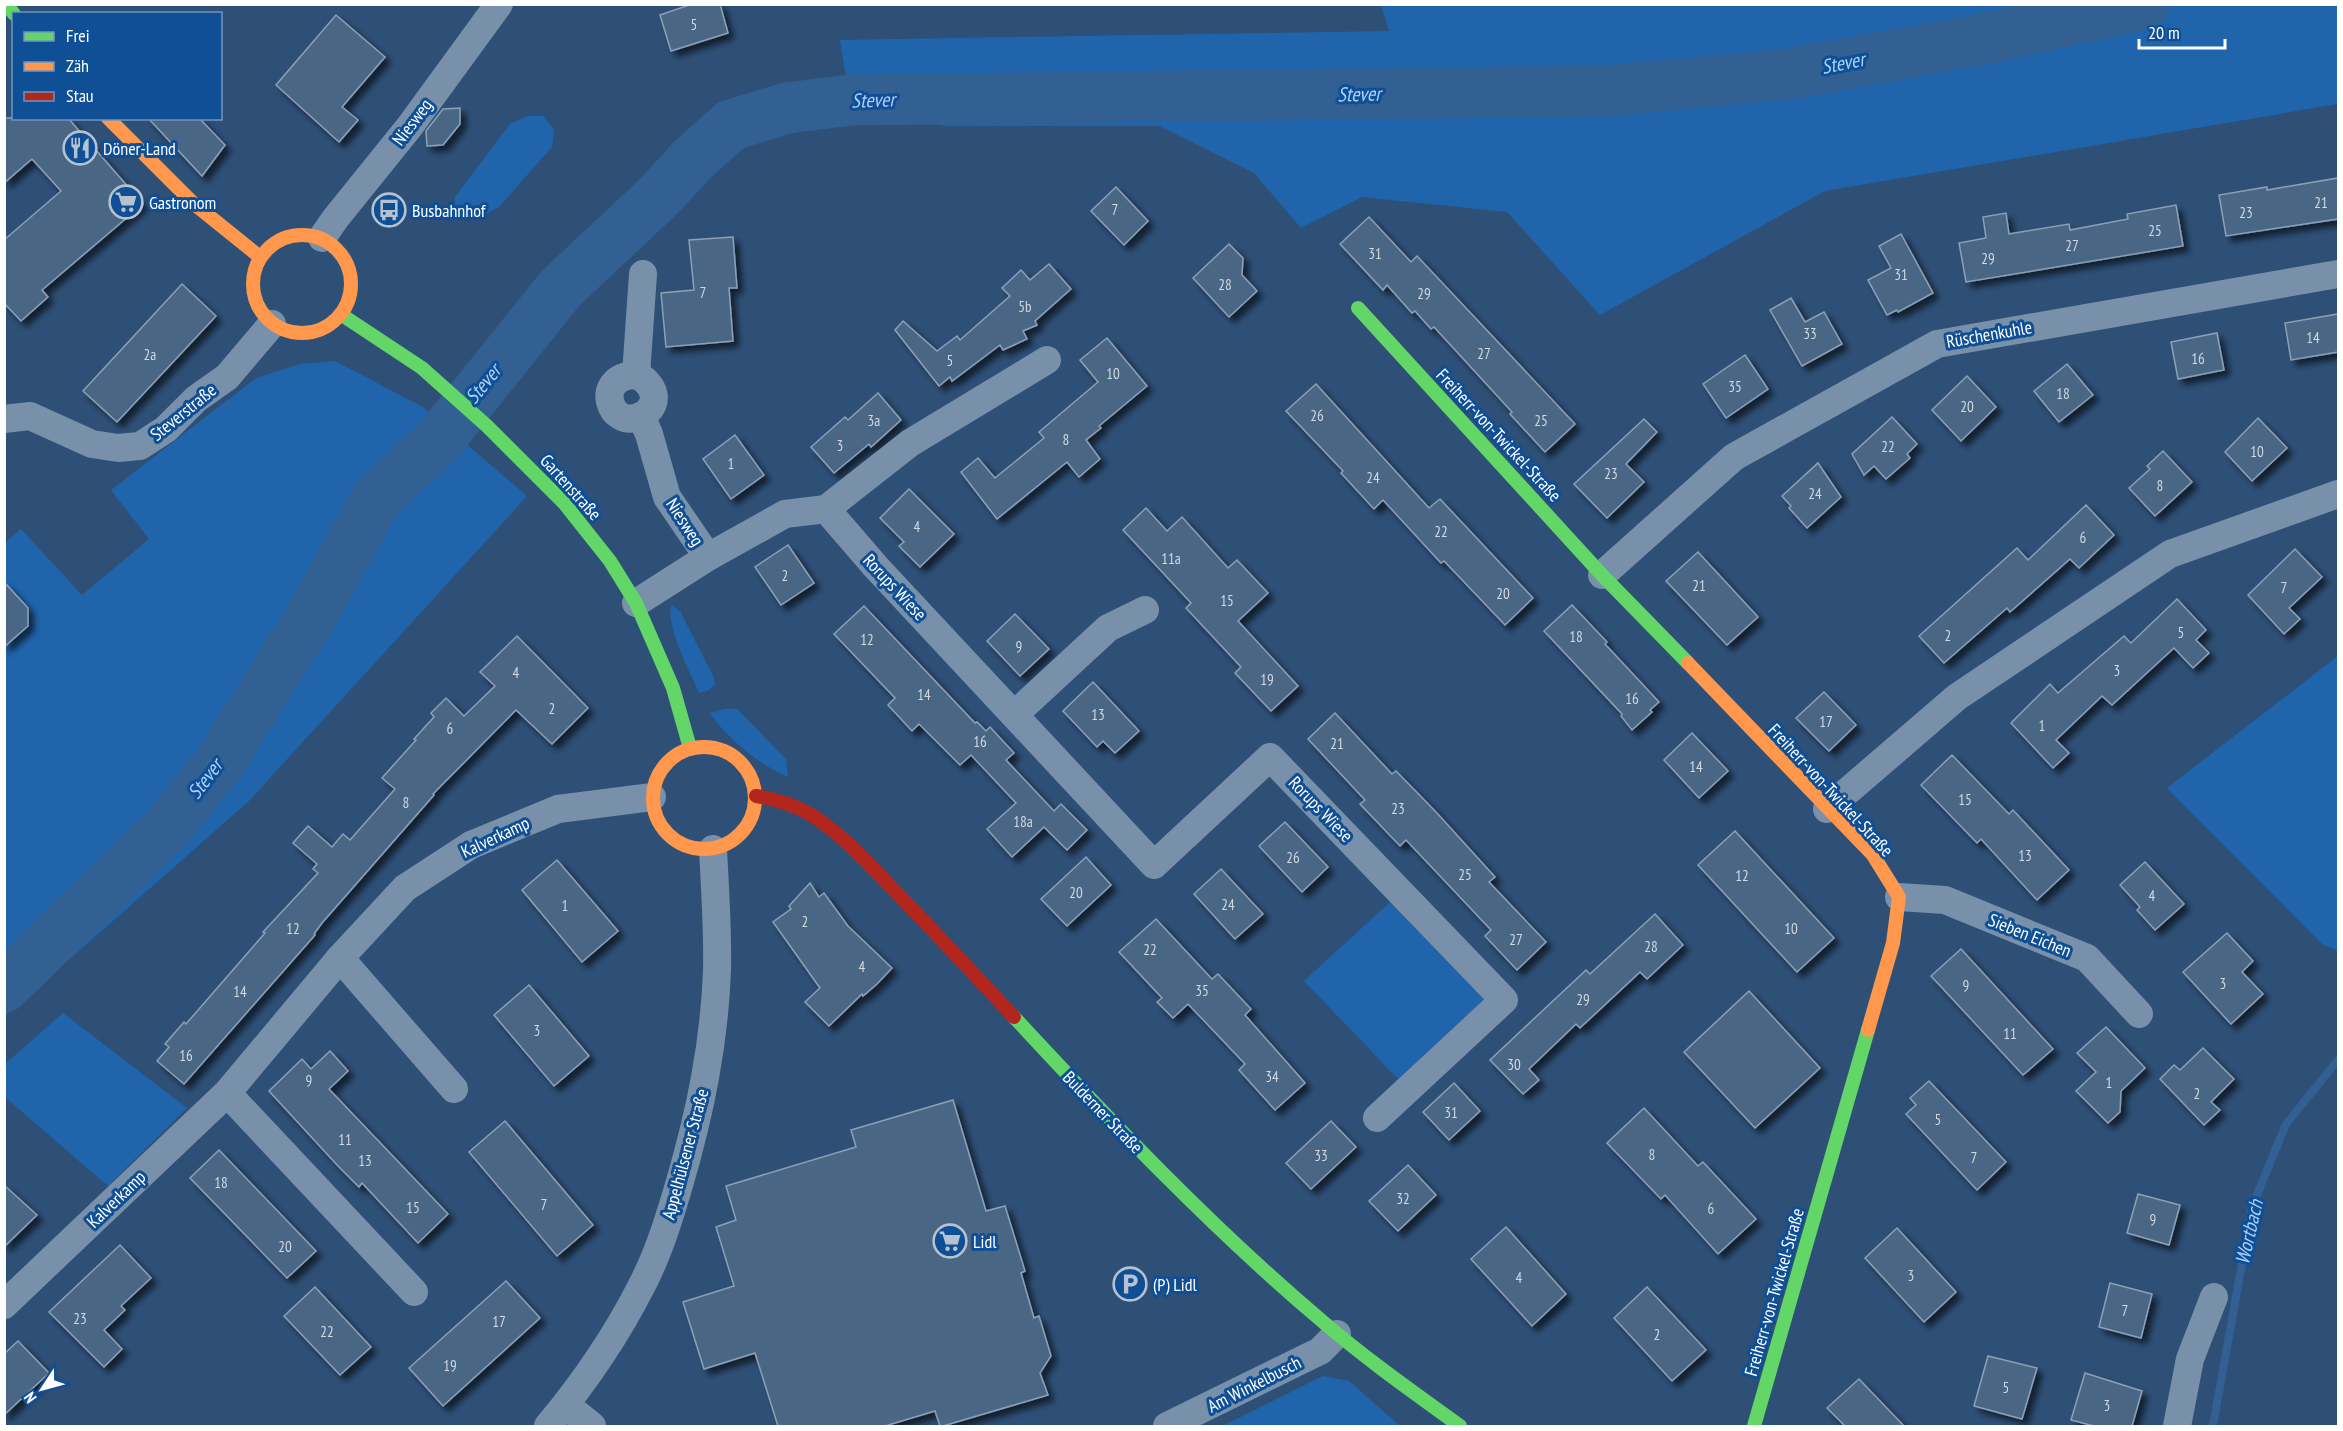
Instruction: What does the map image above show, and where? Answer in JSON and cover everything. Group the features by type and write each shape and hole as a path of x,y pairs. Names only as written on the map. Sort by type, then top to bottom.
{"street":[{"name":"Niesweg","path":"322,238 410,126 499,4"},
{"path":"110,120 193,203 260,257"},
{"path":"305,234 322,238 342,254 349,267 352,282 350,299 342,315 327,328 308,333 288,332 272,324 259,309 253,292 253,274 260,257 272,244 287,236 305,234"},
{"name":"Niesweg","path":"643,273 636,375 645,379 654,396 652,407 641,416 649,434 667,497 708,557"},
{"name":"Rüschenkuhle","path":"1602,575 1734,457 1937,344 2338,274"},
{"name":"Freiherr-von-Twickel-Straße","path":"1358,308 1602,575 1873,855 1899,897 1893,943 1754,1426"},
{"name":"Gartenstraße","path":"342,315 431,376 487,426 564,503 610,561 636,603 673,688 690,748"},
{"name":"Steverstraße","path":"4,419 30,416 92,444 118,448 140,446 166,429 196,399 227,377 272,324"},
{"path":"636,603 708,557 785,514 826,509 910,443 1047,360"},
{"path":"1827,809 1957,698 2169,554 2338,494"},
{"name":"Rorups Wiese","path":"826,509 876,567 1154,865 1270,757 1504,1000 1377,1118"},
{"path":"1015,714 1108,628 1145,610"},
{"path":"708,746 722,749 744,766 752,777 756,796 750,822 741,834 728,844 713,849 682,845 669,836 659,823 652,797 662,768 671,759 690,748 708,746"},
{"name":"Bulderner Straße","path":"756,796 777,799 822,821 854,849 1147,1157 1261,1267 1337,1334 1422,1401 1460,1426"},
{"name":"Kalverkamp","path":"4,1305 227,1093 340,958 405,888 471,845 558,809 652,797"},
{"name":"Appelhülsener Straße","path":"557,1416 623,1320 642,1285 669,1217 697,1122 707,1075 716,982 717,935 713,849"},
{"name":"Sieben Eichen","path":"1899,897 1945,900 2087,958 2139,1014"},
{"path":"340,958 454,1089"},
{"path":"227,1093 414,1292"},
{"path":"2177,1426 2190,1359 2214,1298"},
{"name":"Am Winkelbusch","path":"1167,1426 1320,1351 1337,1334"},
{"path":"557,1416 592,1426"}],"shaded area":[{"path":"1381,5 2338,5 2338,104 1825,191 1600,315 1507,212 1362,197 1301,228 1254,173 1159,126 946,126 851,109 840,40 1389,31"},
{"path":"528,116 543,116 554,130 552,147 498,208 479,217 466,218 455,209 455,197 510,124"},
{"path":"335,361 423,407 527,496 249,801 5,1016 5,543 21,529 82,595 149,539 111,490 256,378 300,364"},
{"path":"671,605 680,611 714,678 715,684 709,690 699,693 675,638"},
{"path":"2338,656 2338,951 2322,944 2167,788"},
{"path":"724,709 737,709 786,759 788,777 756,759 725,732 710,713"},
{"path":"1390,902 1484,1000 1398,1079 1304,981"},
{"path":"63,1013 187,1108 108,1186 5,1097 5,1064"},
{"path":"1323,1376 1349,1381 1400,1426 1223,1426"}],"building":[{"path":"692,4 720,4 728,33 671,51 660,15"},
{"path":"336,15 385,57 342,107 358,120 339,142 276,85"},
{"path":"460,108 460,124 443,145 427,146 426,131 443,109"},
{"path":"4,118 70,120 143,204 42,290 48,297 21,321 4,303 4,240 61,191 32,159 4,183"},
{"path":"150,120 201,120 225,145 202,176"},
{"path":"2338,178 2338,219 2226,236 2219,195 2267,187 2267,190"},
{"path":"1116,187 1148,221 1124,245 1091,211"},
{"path":"2176,205 2183,246 1966,282 1959,243 1986,238 1983,217 2006,213 2009,234 2069,224 2070,230 2128,219 2127,214"},
{"path":"1369,217 1411,262 1417,256 1575,424 1545,452 1510,414 1512,412 1434,327 1431,329 1415,311 1412,313 1387,285 1383,290 1340,244"},
{"path":"1901,234 1933,293 1898,312 1897,310 1887,315 1868,280 1891,268 1879,246"},
{"path":"733,237 737,288 729,288 733,341 666,347 661,293 694,290 689,240"},
{"path":"1229,244 1243,258 1242,275 1257,291 1229,317 1193,278"},
{"path":"1049,264 1071,289 1035,321 1037,325 1023,331 1027,339 1003,350 1000,345 952,381 950,377 939,386 895,330 903,321 937,351 957,336 960,340 1010,296 1002,288 1021,270 1030,280"},
{"path":"182,284 216,316 117,422 83,391"},
{"path":"1791,298 1805,322 1824,312 1842,344 1802,366 1770,310"},
{"path":"2338,314 2338,352 2291,360 2285,323"},
{"path":"2217,333 2224,370 2178,379 2171,342"},
{"path":"1107,338 1147,386 1099,426 1101,428 1086,440 1100,459 1079,477 1067,462 997,519 961,472 978,458 995,478 1044,438 1039,432 1098,382 1080,360"},
{"path":"1745,355 1768,389 1726,418 1703,384"},
{"path":"2067,364 2093,395 2059,422 2034,391"},
{"path":"1967,376 1996,407 1961,441 1932,410"},
{"path":"1316,384 1429,508 1440,499 1533,598 1505,625 1444,561 1441,563 1383,500 1374,509 1341,473 1343,471 1286,411"},
{"path":"878,393 901,420 871,447 869,444 834,473 811,447 845,417 848,420"},
{"path":"1892,417 1917,444 1907,454 1910,458 1886,479 1874,466 1864,475 1852,454"},
{"path":"2258,418 2287,448 2252,481 2225,452"},
{"path":"1644,419 1657,432 1626,464 1644,482 1607,518 1574,484"},
{"path":"735,435 764,475 731,499 703,459"},
{"path":"2163,451 2192,482 2155,516 2129,488 2150,469 2147,466"},
{"path":"1818,463 1841,497 1807,528 1789,508 1791,506 1782,496"},
{"path":"909,489 954,534 920,567 899,546 904,542 880,518"},
{"path":"2086,505 2114,535 2079,568 2070,559 2010,612 2007,608 1944,663 1919,636 2017,548 2028,560"},
{"path":"1146,508 1167,531 1182,517 1228,568 1237,560 1268,593 1238,621 1298,686 1271,711 1235,673 1241,667 1186,608 1191,603 1123,530"},
{"path":"788,545 814,583 781,605 755,567"},
{"path":"2295,549 2322,577 2289,608 2300,619 2284,634 2248,595"},
{"path":"1698,552 1758,617 1727,645 1666,581"},
{"path":"4,582 28,608 28,626 4,647"},
{"path":"2177,599 2206,630 2196,640 2209,653 2193,668 2174,648 2112,705 2102,696 2056,740 2069,753 2053,768 2011,723 2050,684 2058,693 2124,636 2131,643"},
{"path":"1572,605 1659,702 1650,710 1652,712 1632,730 1621,716 1622,714 1544,631"},
{"path":"864,606 975,723 977,722 986,731 990,727 1014,753 1006,760 1054,811 1061,804 1087,830 1067,850 1044,827 1012,857 987,829 1016,803 971,755 960,765 919,724 912,731 888,705 895,698 834,634"},
{"path":"1015,614 1049,649 1020,676 987,641"},
{"path":"517,636 588,708 552,744 516,710 433,794 322,923 315,935 184,1084 157,1061 169,1047 165,1044 184,1022 186,1024 265,933 263,932 318,873 313,869 317,864 293,843 308,826 332,847 343,834 350,840 395,789 382,778 434,717 431,713 446,698 464,716 495,686 480,672"},
{"path":"1093,682 1139,731 1115,753 1103,741 1097,747 1063,711"},
{"path":"1824,692 1856,725 1829,751 1796,718"},
{"path":"1335,713 1392,774 1396,771 1436,812 1495,877 1489,882 1546,942 1517,970 1485,936 1491,930 1406,840 1400,846 1360,804 1365,800 1308,739"},
{"path":"1692,733 1728,771 1699,798 1664,760"},
{"path":"1952,755 2009,814 2013,810 2069,870 2037,900 1981,839 1977,843 1921,785"},
{"path":"1285,822 1328,867 1302,892 1259,846"},
{"path":"1735,831 1834,938 1797,972 1698,865"},
{"path":"1086,857 1111,885 1067,926 1041,899"},
{"path":"557,860 618,931 582,962 522,890"},
{"path":"2145,862 2184,904 2155,930 2137,910 2140,907 2120,885"},
{"path":"1221,869 1263,914 1235,939 1194,894"},
{"path":"810,883 819,897 824,893 848,926 892,968 829,1026 805,1002 820,988 773,922 791,909 789,906"},
{"path":"1655,914 1683,945 1647,979 1640,972 1580,1028 1576,1024 1529,1069 1539,1080 1523,1094 1490,1060 1586,970 1590,974"},
{"path":"1156,919 1212,979 1218,974 1251,1009 1245,1015 1305,1083 1275,1110 1239,1070 1245,1064 1188,1004 1173,1018 1157,1002 1162,998 1119,952"},
{"path":"2227,933 2253,961 2242,972 2263,994 2231,1024 2183,972"},
{"path":"1961,949 2053,1049 2023,1075 1931,976"},
{"path":"529,985 589,1056 554,1086 494,1015"},
{"path":"1749,991 1820,1068 1755,1128 1684,1052"},
{"path":"2106,1027 2145,1068 2121,1091 2120,1112 2108,1123 2076,1091 2096,1072 2077,1053"},
{"path":"2203,1048 2234,1079 2211,1102 2220,1110 2204,1125 2160,1079 2174,1065 2180,1070"},
{"path":"330,1051 348,1071 329,1089 448,1214 418,1243 362,1183 359,1187 338,1166 269,1091 302,1059 311,1069"},
{"path":"1929,1081 2006,1162 1977,1190 1906,1114 1916,1105 1910,1098"},
{"path":"1454,1083 1480,1111 1449,1140 1423,1112"},
{"path":"953,1100 986,1211 1005,1206 1025,1271 1021,1273 1034,1318 1039,1316 1051,1356 1040,1373 1048,1395 943,1426 940,1426 935,1411 885,1426 778,1426 755,1353 704,1369 683,1302 734,1286 716,1227 736,1220 726,1186 856,1147 851,1130"},
{"path":"1644,1108 1698,1166 1703,1162 1756,1219 1718,1254 1665,1195 1661,1199 1607,1143"},
{"path":"505,1121 593,1225 557,1256 469,1152"},
{"path":"1331,1121 1356,1147 1311,1189 1286,1163"},
{"path":"219,1150 316,1251 287,1278 190,1178"},
{"path":"1408,1165 1436,1195 1398,1231 1369,1201"},
{"path":"4,1185 37,1215 4,1247"},
{"path":"2138,1194 2180,1205 2169,1245 2127,1233"},
{"path":"1506,1227 1566,1294 1532,1326 1471,1259"},
{"path":"1897,1228 1956,1292 1924,1322 1865,1258"},
{"path":"120,1245 151,1278 121,1306 125,1310 104,1330 122,1349 104,1367 49,1312"},
{"path":"506,1281 540,1318 443,1406 409,1368"},
{"path":"2110,1283 2152,1294 2141,1338 2099,1327"},
{"path":"315,1287 371,1347 340,1375 284,1316"},
{"path":"1647,1287 1706,1350 1672,1381 1614,1318"},
{"path":"18,1341 49,1373 4,1415 4,1354"},
{"path":"1988,1356 2037,1368 2022,1419 1974,1406"},
{"path":"2085,1373 2142,1391 2132,1426 2094,1426 2071,1420"},
{"path":"1859,1379 1904,1426 1845,1426 1827,1408"}],"waterway":[{"name":"Stever","path":"4,987 165,830 218,765 318,605 375,500 439,440 560,289 731,125 787,108 851,100 1608,91 1788,74 1978,40 2144,4"},
{"name":"Wortbach","path":"2213,1426 2252,1207 2286,1124 2338,1060"}],"traffic: fast":[{"path":"6,4 12,12"},
{"path":"1358,308 1602,575 1688,663"},
{"path":"342,315 422,368 487,426 564,503 610,561 636,603 673,688 690,748"},
{"path":"1014,1017 1202,1212 1281,1286 1390,1375 1460,1426"},
{"path":"1754,1426 1868,1030"}],"traffic: slow":[{"path":"110,120 193,203 260,257"},
{"path":"292,235 312,235 337,249 348,265 351,284 348,303 337,319 312,333 292,333 275,325 261,311 253,294 253,274 261,257 275,243 292,235"},
{"path":"1688,663 1873,855 1899,897 1893,943 1868,1030"},
{"path":"704,747 724,750 733,755 747,769 752,778 755,798 752,818 747,827 733,841 724,846 704,849 684,846 675,841 661,827 656,818 653,798 656,778 661,769 675,755 684,750 704,747"}],"traffic: jam":[{"path":"756,796 783,802 802,810 841,838 862,856 1014,1017"}],"place":[{"name":"Döner-Land","path":"80,148"},
{"name":"Gastronom","path":"126,202"},
{"name":"Busbahnhof","path":"389,210"},
{"name":"Lidl","path":"950,1241"},
{"name":"(P) Lidl","path":"1130,1284"}]}
